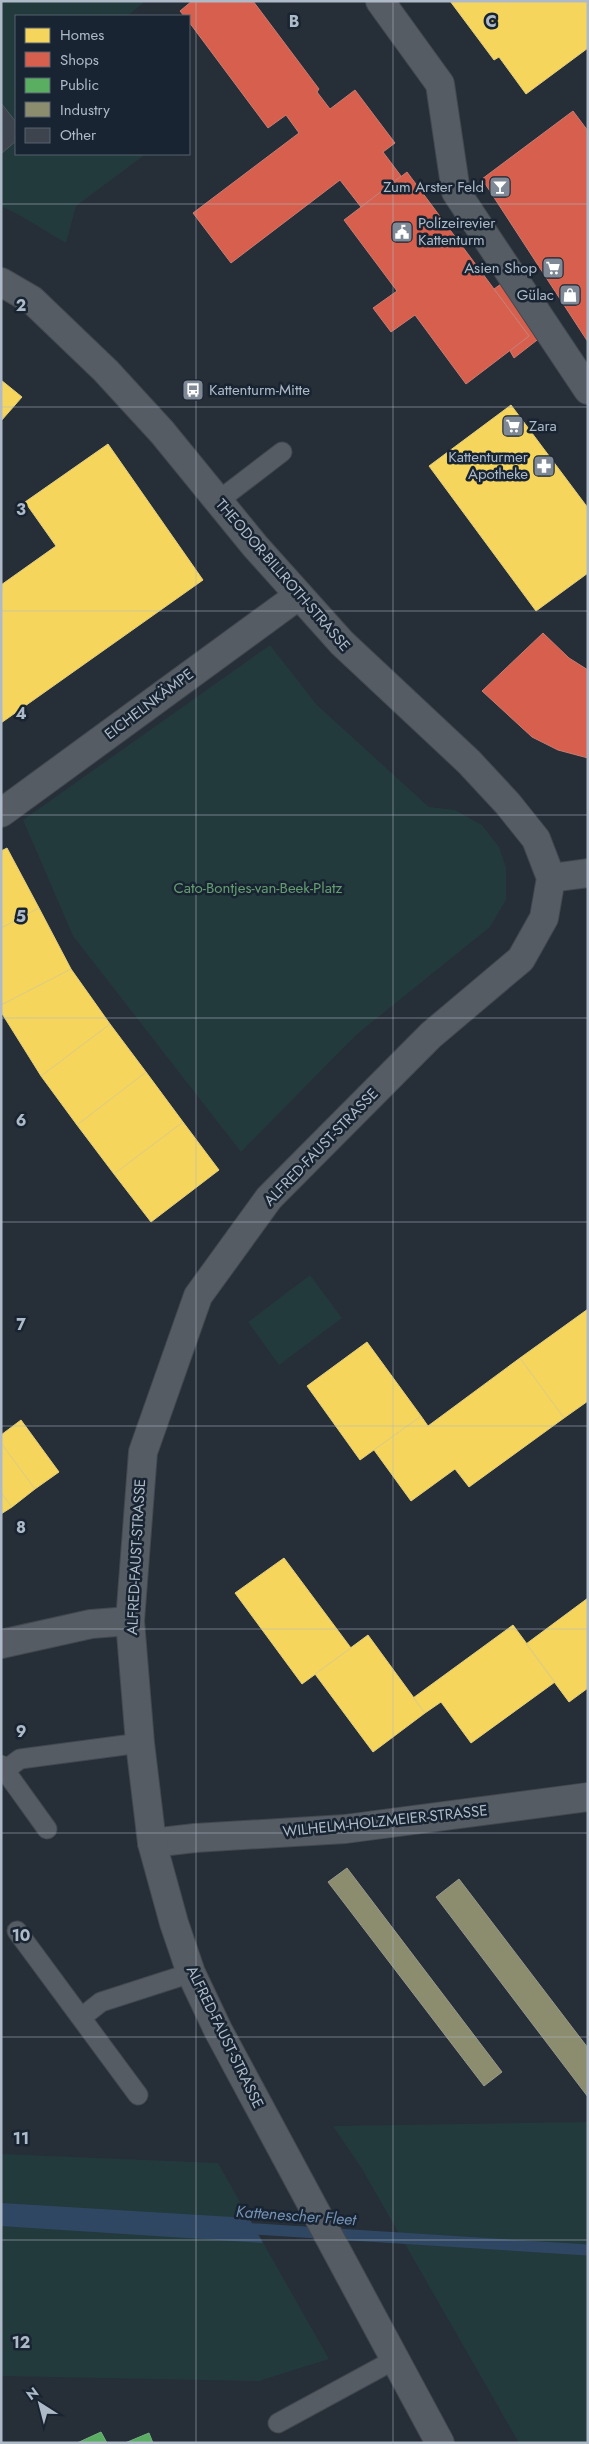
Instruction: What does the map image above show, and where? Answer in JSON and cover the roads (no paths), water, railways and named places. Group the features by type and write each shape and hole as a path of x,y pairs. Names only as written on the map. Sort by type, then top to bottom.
{"street":[{"path":"380,1 440,84 456,192 588,390"},
{"name":"THEODOR-BILLROTH-STRASSE","path":"1,282 32,300 106,372 162,432 298,596 342,643 469,762 508,804 536,839 551,878"},
{"name":"EICHELNKÄMPE","path":"1,813 298,596"},
{"path":"551,878 588,873"},
{"name":"ALFRED-FAUST-STRASSE","path":"440,2443 218,2030 192,1973 174,1923 152,1843 140,1743 130,1621 143,1452 198,1296 269,1198 431,1035 522,959 544,918 551,878"},
{"path":"1,1644 91,1624 130,1621"},
{"name":"WILHELM-HOLZMEIER-STRASSE","path":"152,1843 195,1838 345,1829 588,1797"}],"lane":[{"path":"218,501 282,452"},
{"path":"47,1829 3,1767 20,1759 140,1743"},
{"path":"17,1930 138,2095"},
{"path":"82,2017 101,2002 192,1973"},
{"path":"278,2423 394,2360"}],"water":[{"path":"1,2203 249,2218 263,2243 1,2226"}],"waterway":[{"name":"Kattenescher Fleet","path":"240,2228 588,2250"}],"place":[{"name":"Zum Arster Feld","path":"500,187"},
{"name":"Polizeirevier Kattenturm","path":"402,232"},
{"name":"Asien Shop","path":"553,268"},
{"name":"Gülac","path":"570,295"},
{"name":"Kattenturm-Mitte","path":"193,390"},
{"name":"Zara","path":"513,426"},
{"name":"Kattenturmer Apotheke","path":"544,466"}],"park label":[{"name":"Cato-Bontjes-van-Beek-Platz","path":"258,888"}]}
